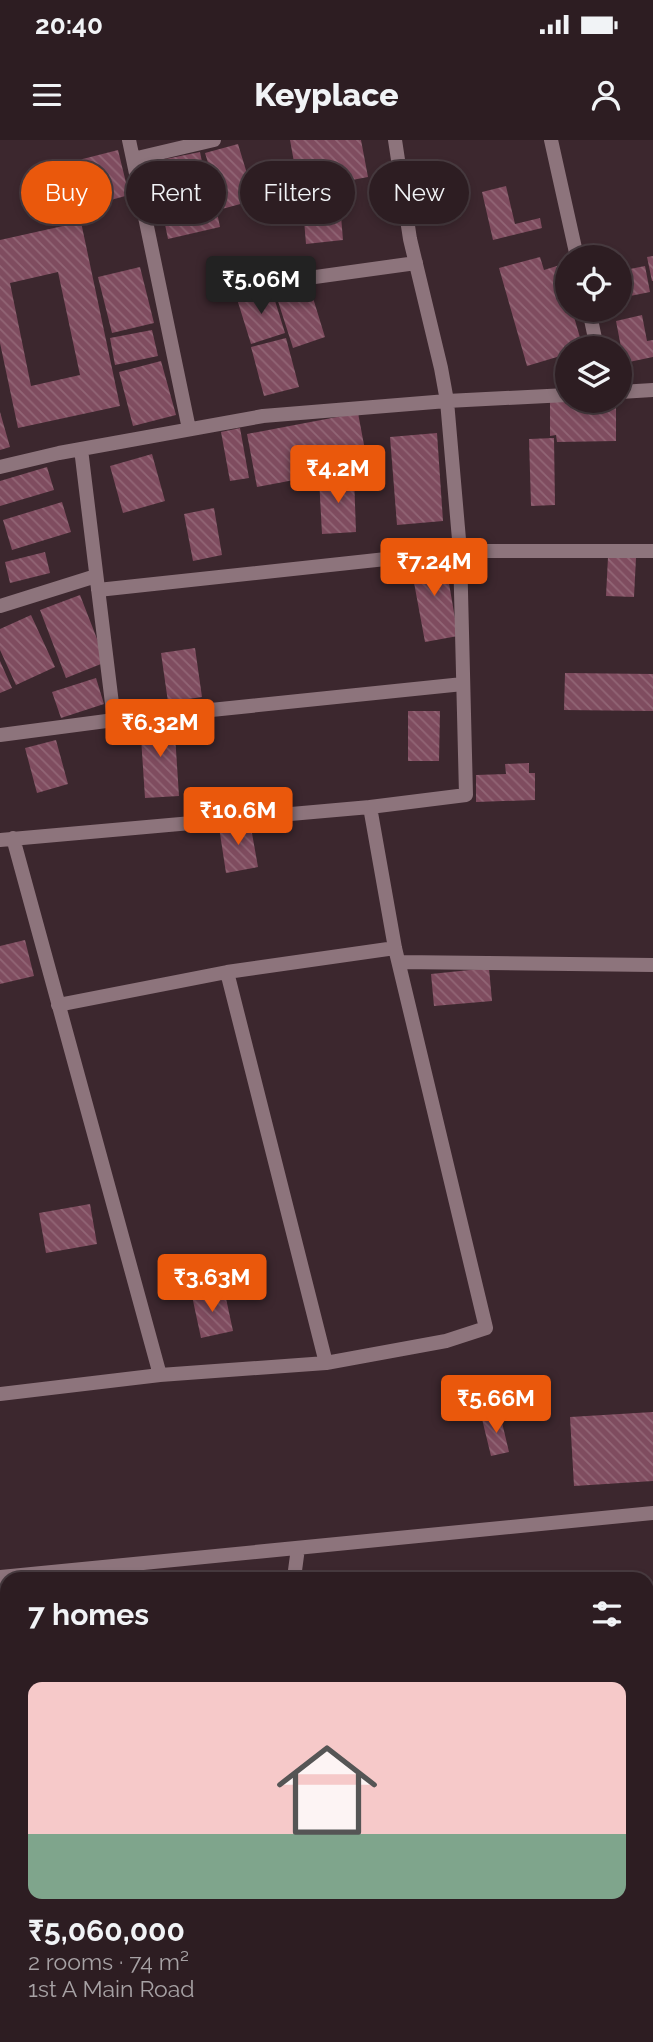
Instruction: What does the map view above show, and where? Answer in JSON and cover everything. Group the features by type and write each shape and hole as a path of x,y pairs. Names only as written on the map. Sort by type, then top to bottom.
{"street":[{"path":"129,140 189,429"},
{"path":"133,159 214,140"},
{"path":"160,1376 58,1004 6,839 370,807 466,795 460,551 447,401 410,239 395,140"},
{"path":"551,140 574,245"},
{"path":"243,287 416,263"},
{"path":"632,391 653,390"},
{"path":"0,467 80,449 263,416 447,401 555,396"},
{"path":"80,449 114,720"},
{"path":"0,606 97,583 460,551 653,551"},
{"path":"0,735 114,720 463,684"},
{"path":"0,1394 160,1376 326,1363 446,1341 486,1328 397,955 370,807"},
{"path":"58,1004 227,972 397,955 653,965"},
{"path":"227,972 326,1363"},
{"path":"52,1572 653,1513"},
{"path":"295,1572 298,1548"}],"building":[{"path":"290,140 361,140 368,177 355,179 355,161 294,161"},
{"path":"238,144 243,161 240,161 240,204 226,208 226,161 207,161 205,153"},
{"path":"118,150 126,183 126,196 112,200 112,161 75,161"},
{"path":"200,152 202,161 156,161"},
{"path":"506,186 515,224 540,218 542,228 493,240 482,192"},
{"path":"81,224 120,406 18,428 0,343 0,240","holes":["58,272 80,375 31,386 10,283"]},
{"path":"165,224 219,224 220,227 168,239"},
{"path":"304,224 342,224 343,240 306,244"},
{"path":"653,256 653,281 652,281 647,257"},
{"path":"540,257 544,270 555,267 555,322 575,322 580,336 555,336 555,358 527,366 499,268"},
{"path":"645,266 650,292 632,296 632,269"},
{"path":"140,267 154,323 112,333 98,277"},
{"path":"309,285 325,337 293,348 276,295"},
{"path":"271,288 285,333 251,344 237,299"},
{"path":"642,315 647,341 653,340 653,357 632,361 632,336 619,336 616,322 632,322 632,317"},
{"path":"152,330 158,356 115,365 110,338"},
{"path":"286,338 299,387 264,396 251,347"},
{"path":"161,361 176,415 133,426 119,372"},
{"path":"550,402 555,402 555,413 616,413 616,441 557,442 556,435 550,436"},
{"path":"0,412 10,447 0,450"},
{"path":"358,413 368,466 257,487 247,434"},
{"path":"240,428 249,478 230,481 221,432"},
{"path":"437,433 443,521 397,525 390,437"},
{"path":"554,438 555,505 531,506 529,439"},
{"path":"152,454 165,501 123,513 110,466"},
{"path":"47,467 54,490 0,506 0,481"},
{"path":"354,476 356,532 322,534 319,478"},
{"path":"62,502 71,532 12,550 3,520"},
{"path":"214,508 222,555 193,561 184,514"},
{"path":"45,552 50,573 10,583 5,562"},
{"path":"444,554 458,636 425,642 410,561"},
{"path":"608,557 636,558 634,597 606,596"},
{"path":"80,595 106,662 66,678 40,610"},
{"path":"31,615 55,667 16,685 0,650 0,629"},
{"path":"195,648 202,697 168,702 161,653"},
{"path":"0,661 12,688 0,693"},
{"path":"565,673 653,674 653,711 564,710"},
{"path":"96,678 104,704 61,718 52,692"},
{"path":"408,711 440,711 439,761 408,761"},
{"path":"174,719 179,796 145,798 140,722"},
{"path":"56,740 68,784 37,793 25,748"},
{"path":"529,763 529,773 535,773 535,800 476,802 476,775 506,774 505,764"},
{"path":"250,822 258,867 226,873 219,827"},
{"path":"25,940 34,976 0,984 0,946"},
{"path":"489,968 492,1001 434,1006 431,974"},
{"path":"90,1204 97,1244 46,1253 39,1213"},
{"path":"224,1289 233,1331 201,1338 192,1296"},
{"path":"653,1412 653,1481 574,1486 570,1417"},
{"path":"500,1414 509,1452 491,1456 482,1419"}]}
